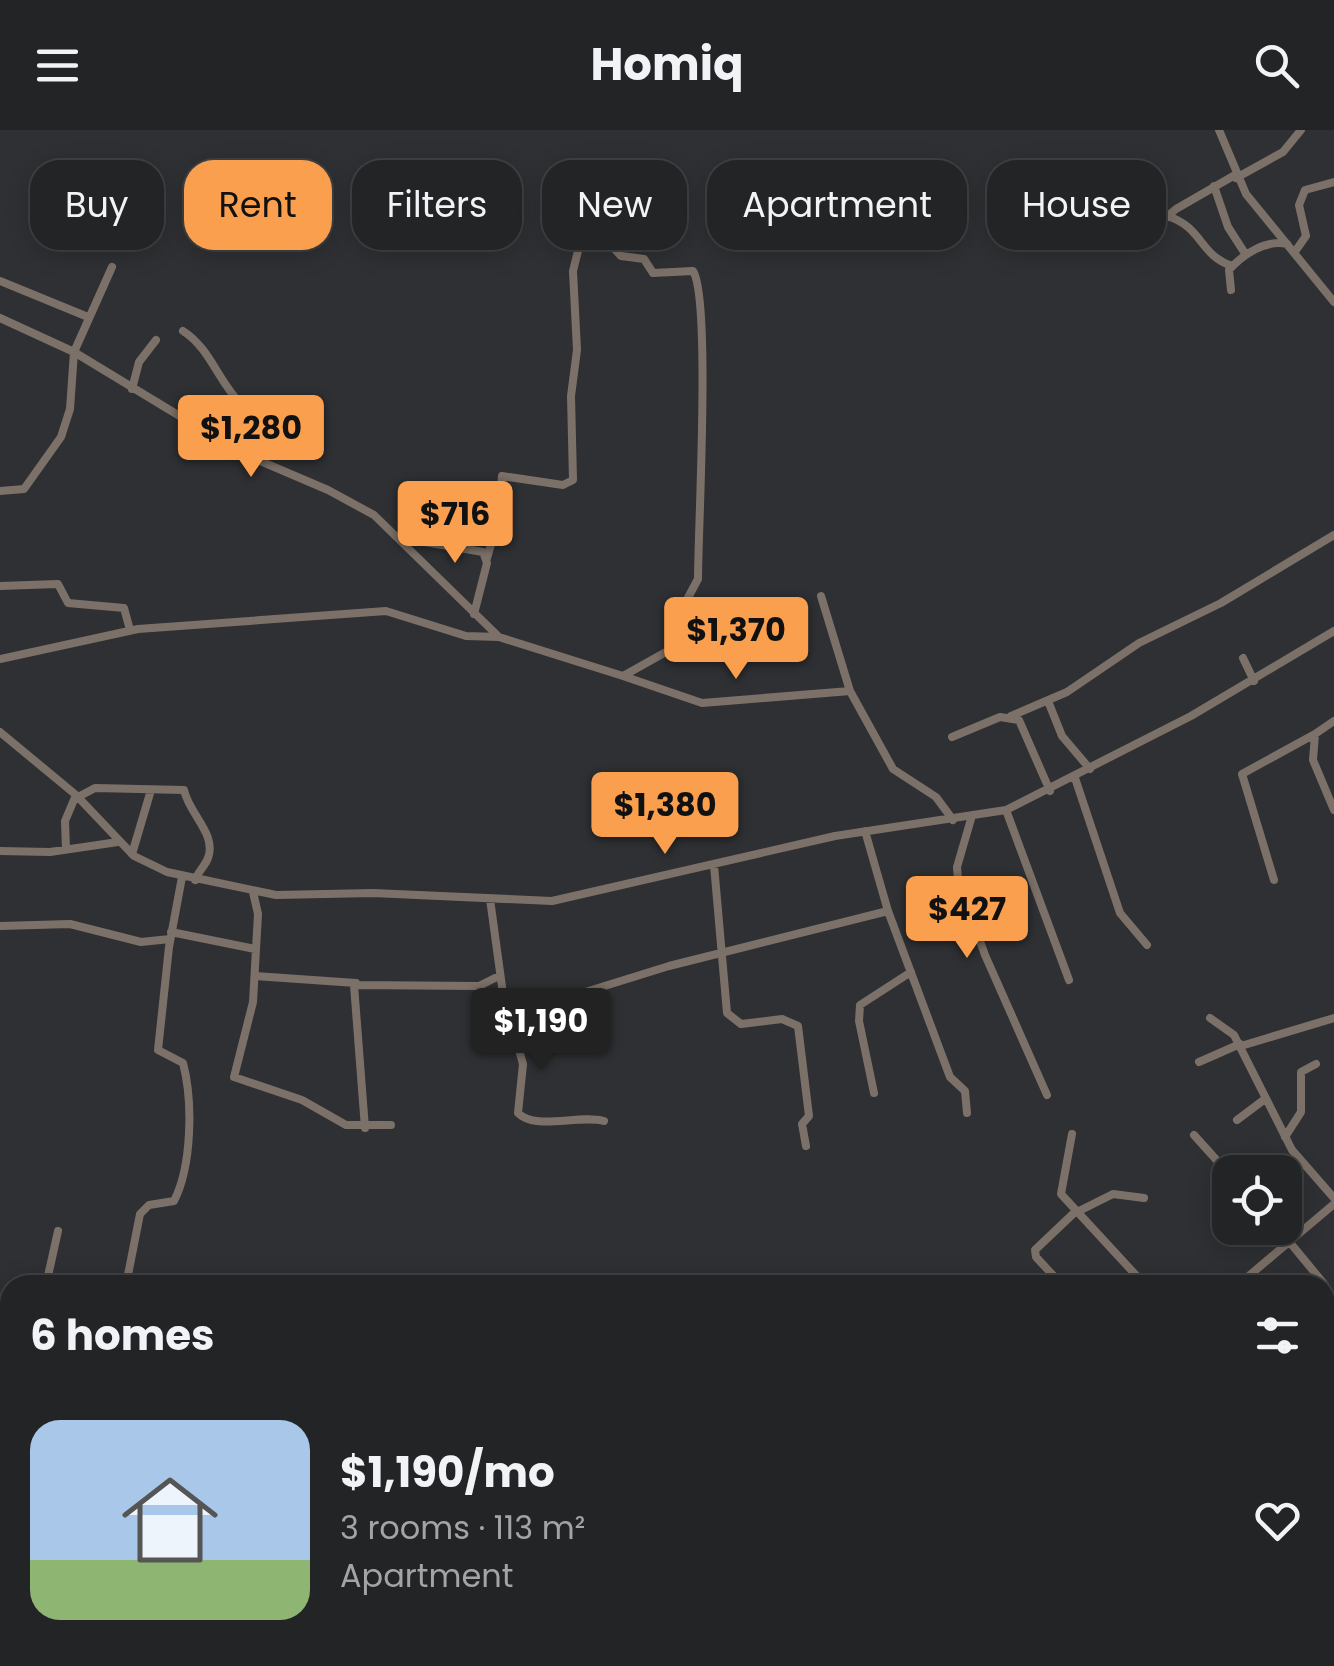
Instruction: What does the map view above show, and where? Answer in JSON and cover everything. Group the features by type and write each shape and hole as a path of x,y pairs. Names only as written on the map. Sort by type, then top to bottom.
{"street":[{"path":"1220,130 1235,176 1334,302"},
{"path":"1167,216 1214,186 1283,152 1301,130"},
{"path":"1294,253 1306,236 1299,206 1305,190 1334,182"},
{"path":"1214,186 1228,227 1246,256"},
{"path":"1167,216 1192,226 1214,258 1232,266"},
{"path":"474,614 498,522 502,476 563,485 573,480 571,396 577,334 572,271 581,240 601,234 619,254 644,258 654,273 693,271 699,287 701,375 698,579 683,607 682,643 623,676"},
{"path":"1232,266 1272,243 1287,244"},
{"path":"1231,290 1232,266"},
{"path":"0,491 24,489 61,437 70,409 74,352 112,267"},
{"path":"0,280 88,317"},
{"path":"0,318 74,352 239,452 328,490 374,515 499,637 702,703 850,691"},
{"path":"183,331 204,346 215,370 242,405 239,452"},
{"path":"132,389 139,362 156,340"},
{"path":"952,737 1048,701 1109,668 1139,642 1221,604 1334,535"},
{"path":"401,538 481,550 487,558"},
{"path":"0,586 58,584 68,603 124,608 130,630"},
{"path":"821,596 850,691 894,768 936,797 953,820"},
{"path":"0,659 130,630 374,611 418,618 478,639 499,637"},
{"path":"0,732 77,796 132,854 195,880 253,892 561,900 865,831 972,819 1006,810 1075,778 1254,680 1334,630"},
{"path":"1243,658 1254,680"},
{"path":"1048,701 1062,736 1090,770"},
{"path":"1011,716 1024,727 1050,791"},
{"path":"1274,880 1242,774 1334,721"},
{"path":"1314,734 1313,760 1334,810"},
{"path":"1075,778 1120,913 1146,945"},
{"path":"66,849 65,821 77,796 95,788 184,790 188,809 204,825 208,856 195,880"},
{"path":"132,854 151,790"},
{"path":"1006,810 1069,980"},
{"path":"972,819 958,866 958,880 984,955 1047,1094"},
{"path":"865,831 888,911 950,1077 965,1090 967,1113"},
{"path":"0,851 66,849 118,842"},
{"path":"714,865 725,1006 733,1021 782,1019 798,1026 809,1096 809,1116 802,1124 806,1146"},
{"path":"128,1275 140,1214 149,1205 174,1201 189,1130 183,1063 158,1050 182,876"},
{"path":"253,892 258,914 256,976 250,1017 233,1074 236,1080 302,1100 336,1121 366,1128 391,1125"},
{"path":"490,899 499,976 523,1064 518,1112 524,1120 604,1121"},
{"path":"508,1006 559,1000 888,911"},
{"path":"0,926 70,924 140,942 171,936 255,949"},
{"path":"874,1093 859,1021 860,1005 912,972"},
{"path":"256,976 480,986 499,976"},
{"path":"343,981 351,994 366,1128"},
{"path":"351,994 356,983"},
{"path":"1210,1018 1229,1028 1285,1138 1334,1201 1302,1227"},
{"path":"1199,1062 1240,1045 1334,1018"},
{"path":"1285,1138 1301,1112 1301,1072 1316,1064"},
{"path":"1237,1120 1265,1100"},
{"path":"1072,1134 1060,1187 1075,1212 1107,1240 1137,1275"},
{"path":"1194,1136 1212,1156"},
{"path":"1052,1275 1036,1258 1036,1250 1075,1212 1113,1194 1144,1198"},
{"path":"48,1275 58,1231"},
{"path":"1249,1275 1281,1245"},
{"path":"1290,1245 1316,1275"}]}
